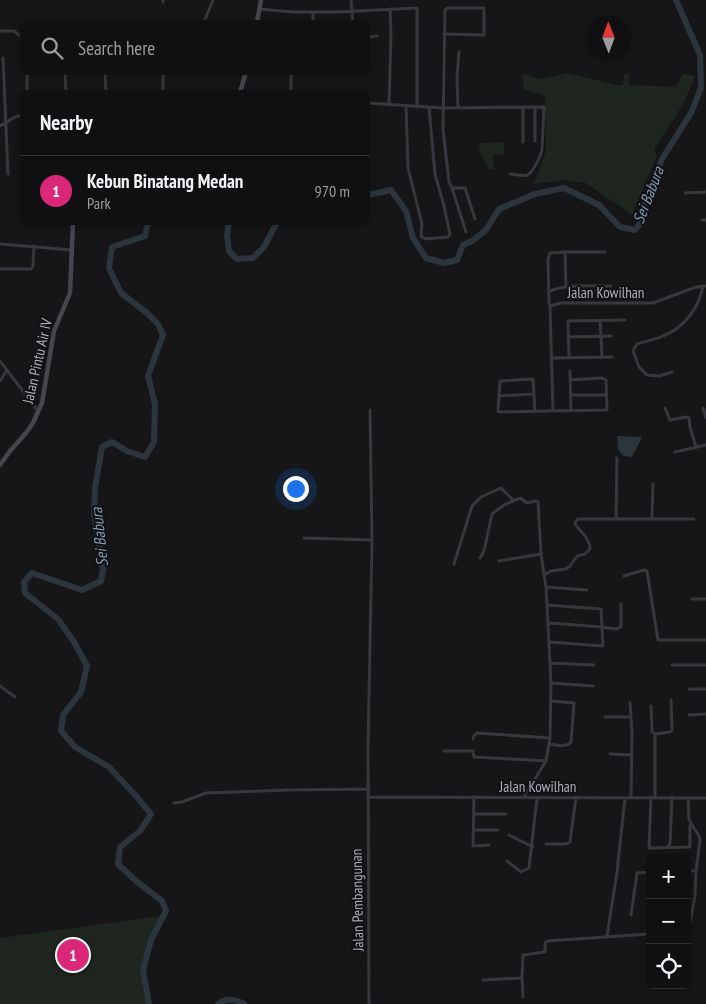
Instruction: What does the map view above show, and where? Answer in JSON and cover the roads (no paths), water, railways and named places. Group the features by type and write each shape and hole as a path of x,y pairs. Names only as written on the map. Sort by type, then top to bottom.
{"main road":[{"path":"257,20 261,0"},
{"path":"240,90 245,75"},
{"name":"Jalan Pintu Air IV","path":"0,465 2,458 26,433 42,403 54,331 69,295 73,225"}],"street":[{"path":"205,20 213,0"},
{"path":"352,0 353,20"},
{"path":"259,9 313,12 417,8 417,107"},
{"path":"444,34 484,35 484,8 446,8 444,34 443,128 449,182 466,232"},
{"path":"389,104 390,9"},
{"path":"313,12 313,20"},
{"path":"0,31 14,31 20,36"},
{"path":"370,37 377,36"},
{"path":"458,108 457,76 459,52"},
{"path":"3,58 2,87 6,123 8,174"},
{"path":"27,75 27,90"},
{"path":"66,75 66,90"},
{"path":"105,75 106,90"},
{"path":"163,75 163,90"},
{"path":"291,75 291,90"},
{"path":"370,103 429,108 544,107 542,152 529,174 510,174"},
{"path":"406,106 408,168 422,224 421,235 426,239 448,237 450,234 435,174 429,108"},
{"path":"535,107 535,141"},
{"path":"523,108 523,142"},
{"path":"0,126 20,116"},
{"path":"452,188 465,188 475,219"},
{"path":"685,193 706,192"},
{"path":"0,244 72,250"},
{"path":"0,269 32,269 34,246"},
{"path":"565,252 566,287"},
{"path":"550,306 548,302 549,254 605,252"},
{"path":"548,292 554,288 611,286"},
{"path":"672,372 659,376 647,375 639,368 633,351 637,344 668,334 685,321 695,310 704,286"},
{"name":"Jalan Kowilhan","path":"553,411 550,306 561,303 653,303 704,286"},
{"path":"569,358 568,320 626,320"},
{"path":"600,320 602,357"},
{"path":"568,337 611,336"},
{"path":"551,358 612,357"},
{"path":"0,361 38,411"},
{"path":"0,381 7,370"},
{"path":"570,371 571,411"},
{"path":"535,412 533,379 500,381 499,412 535,412 553,411 606,411 608,409 606,380 604,378 570,380"},
{"path":"499,396 534,394"},
{"path":"571,395 607,395"},
{"path":"665,408 670,420 690,418 690,427 696,447"},
{"path":"703,408 706,418"},
{"name":"Jalan Pembangunan","path":"369,1004 369,663 372,540 370,410"},
{"path":"675,452 706,445"},
{"path":"616,520 617,458"},
{"path":"652,519 653,484"},
{"path":"454,564 472,506 481,497 501,488 514,500"},
{"path":"480,558 484,551 492,514 520,498 527,503 538,502 540,554 546,587 549,623 550,738 546,761 523,798"},
{"path":"544,575 550,571 566,569 577,556 585,554 590,549 589,542 575,524 577,519 694,519"},
{"path":"304,538 372,540"},
{"path":"499,562 540,554"},
{"path":"624,576 644,570 647,571 658,640 706,640"},
{"path":"546,587 587,590"},
{"path":"692,599 706,599"},
{"path":"549,623 621,627 621,604"},
{"path":"547,605 601,609 603,646 549,642"},
{"path":"550,663 594,665"},
{"path":"672,665 706,665"},
{"path":"551,683 593,686"},
{"path":"0,686 15,697"},
{"path":"689,689 706,689"},
{"path":"651,706 652,732 656,734 670,732 672,730 671,700"},
{"path":"549,744 565,746 571,742 574,703 551,701"},
{"path":"630,703 631,797"},
{"path":"689,715 706,714"},
{"path":"605,717 631,717"},
{"path":"473,740 474,736 478,733 550,738"},
{"path":"655,797 656,734"},
{"path":"444,751 473,751 475,758 546,761"},
{"path":"610,754 632,755"},
{"path":"174,803 206,793 369,789"},
{"name":"Jalan Kowilhan","path":"369,797 706,798"},
{"path":"474,797 473,846 489,845"},
{"path":"546,844 566,844 570,842 576,797"},
{"path":"650,797 648,847 650,848 690,847 688,798"},
{"path":"668,847 670,843 672,797"},
{"path":"507,861 520,872 528,869 530,866 537,798"},
{"path":"607,936 617,872 625,798"},
{"path":"474,814 506,814"},
{"path":"690,823 700,838 695,896 691,917"},
{"path":"474,830 498,830"},
{"path":"509,834 533,847"},
{"path":"691,871 696,871"},
{"path":"631,915 637,873 646,872"},
{"path":"523,997 523,954 545,952 545,943 547,941 646,934"},
{"path":"483,980 522,978"}],"waterway":[{"name":"Sei Babura","path":"370,195 391,190 406,211 413,238 426,258 444,263 457,260 463,245 472,241 486,230 499,209 535,194 564,188 599,205 620,227 635,230 639,225 645,203 662,159 691,113 701,88 700,55 676,0"},
{"name":"Sei Babura","path":"147,225 145,236 112,247 109,268 121,293 147,313 158,324 163,335 148,376 155,404 154,442 145,457 127,451 112,442 102,447 95,488 94,514 103,570 101,581 82,590 32,573 24,582 25,593 58,619 74,642 87,666 81,692 63,715 61,731 75,747 109,767 151,814 140,831 120,847 118,864 162,901 166,911 151,940 143,970 149,1004"},
{"name":"Sei Babura","path":"229,225 227,235 229,251 237,259 253,258 264,247 275,225"},
{"name":"Sei Babura","path":"218,1004 231,1000 244,1004"}],"place":[{"name":"Kebun Binatang Medan","path":"73,955"}]}
